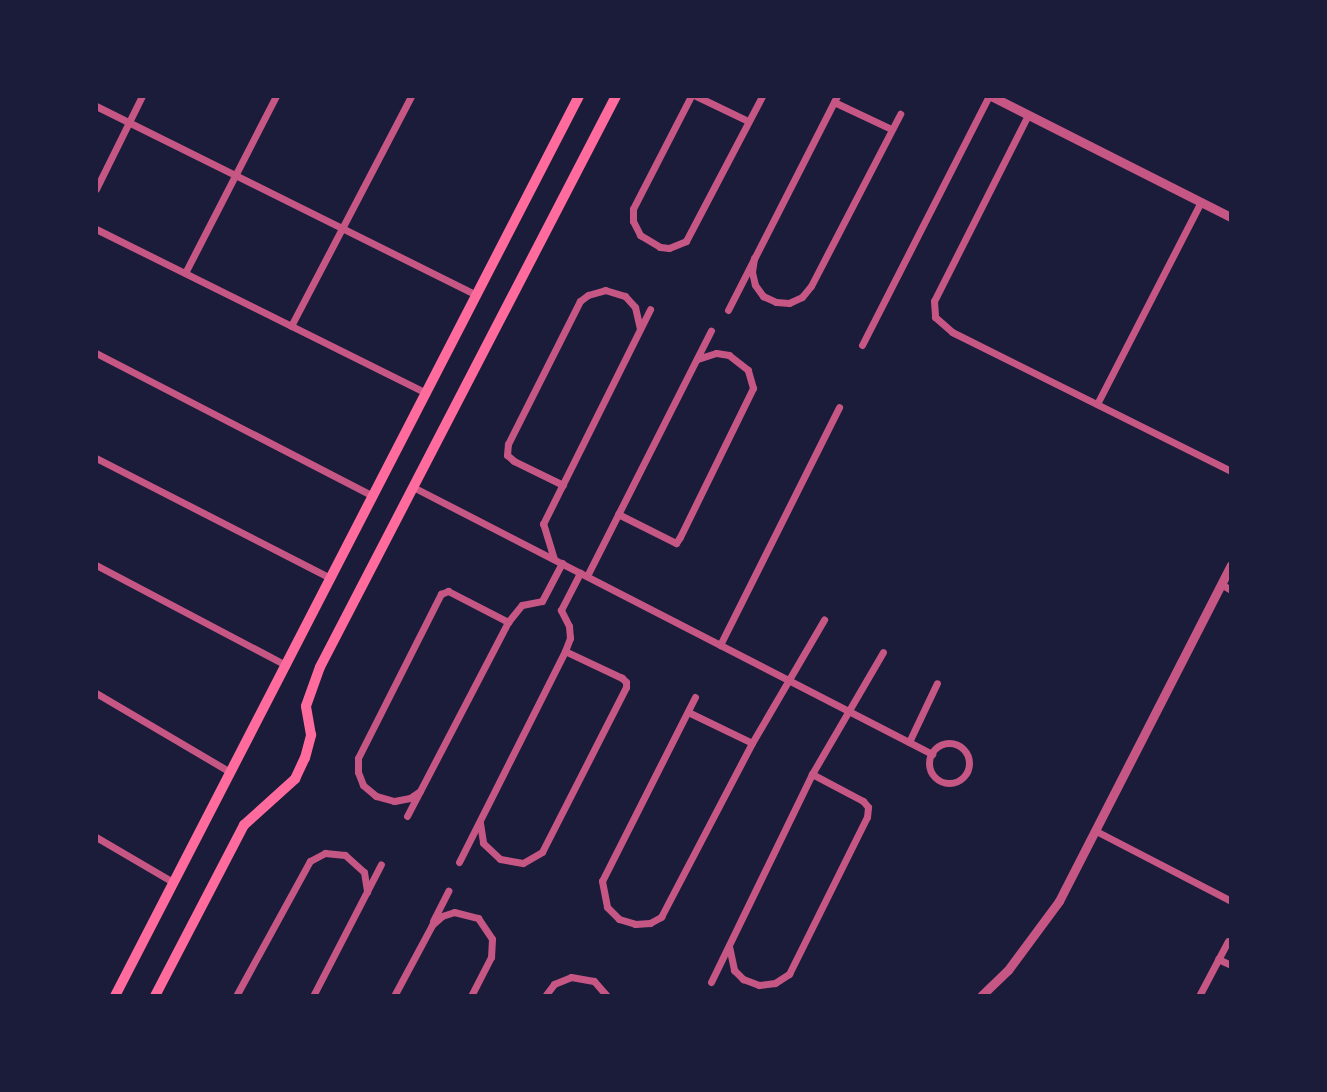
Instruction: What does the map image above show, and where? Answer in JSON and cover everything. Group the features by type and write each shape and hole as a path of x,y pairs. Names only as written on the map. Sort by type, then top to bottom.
{"main road":[{"path":"115,996 579,96"},
{"path":"155,996 244,825 295,779 308,746 310,735 306,706 320,667 616,96"}],"street":[{"path":"96,189 142,96"},
{"path":"185,273 276,96"},
{"path":"291,326 411,96"},
{"path":"748,121 694,96 634,209 637,230 646,240 669,248 686,241 762,96"},
{"path":"862,345 990,96 1231,217"},
{"path":"728,310 835,99 891,129"},
{"path":"96,106 476,295"},
{"path":"754,258 752,272 755,285 763,296 776,302 789,303 802,297 811,286 900,114"},
{"path":"1028,115 934,301 934,317 952,332 1231,471"},
{"path":"1097,404 1201,202"},
{"path":"96,229 426,393"},
{"path":"563,485 514,461 507,455 508,444 580,301 596,291 614,291 625,296 635,307 640,328"},
{"path":"407,817 508,621 522,605 542,601 558,562 543,524 650,309"},
{"path":"459,862 570,638 569,626 561,610 618,514 711,330"},
{"path":"618,514 676,543 680,537 753,388 748,370 729,355 716,352 697,359"},
{"path":"96,353 373,496"},
{"path":"720,645 839,407"},
{"path":"96,458 331,578"},
{"path":"413,487 932,754"},
{"path":"96,565 286,665"},
{"path":"981,996 1008,970 1059,901 1231,565"},
{"path":"1221,584 1231,590"},
{"path":"420,791 410,798 394,801 376,796 363,785 358,772 358,758 441,594 448,591 508,621"},
{"path":"695,696 602,881 603,898 619,919 635,925 650,923 661,916 752,743 824,620"},
{"path":"480,823 483,843 500,859 523,863 542,852 626,688 626,682 622,678 565,650"},
{"path":"711,982 812,774 883,652"},
{"path":"909,743 937,683"},
{"path":"96,694 230,772"},
{"path":"688,712 752,743"},
{"path":"943,744 958,745 968,757 967,772 956,782 940,781 930,769 932,754 943,744"},
{"path":"729,946 734,970 743,979 759,985 775,983 789,974 867,817 868,807 863,801 812,774"},
{"path":"1096,831 1231,901"},
{"path":"96,837 173,882"},
{"path":"236,996 310,861 325,853 336,853 354,860 364,872 367,892"},
{"path":"313,996 381,864"},
{"path":"394,996 448,891"},
{"path":"432,925 442,916 466,913 478,918 489,932 491,957 471,996"},
{"path":"1199,996 1228,941"},
{"path":"1218,959 1231,965"},
{"path":"545,996 554,984 571,976 594,981 607,996"}]}
